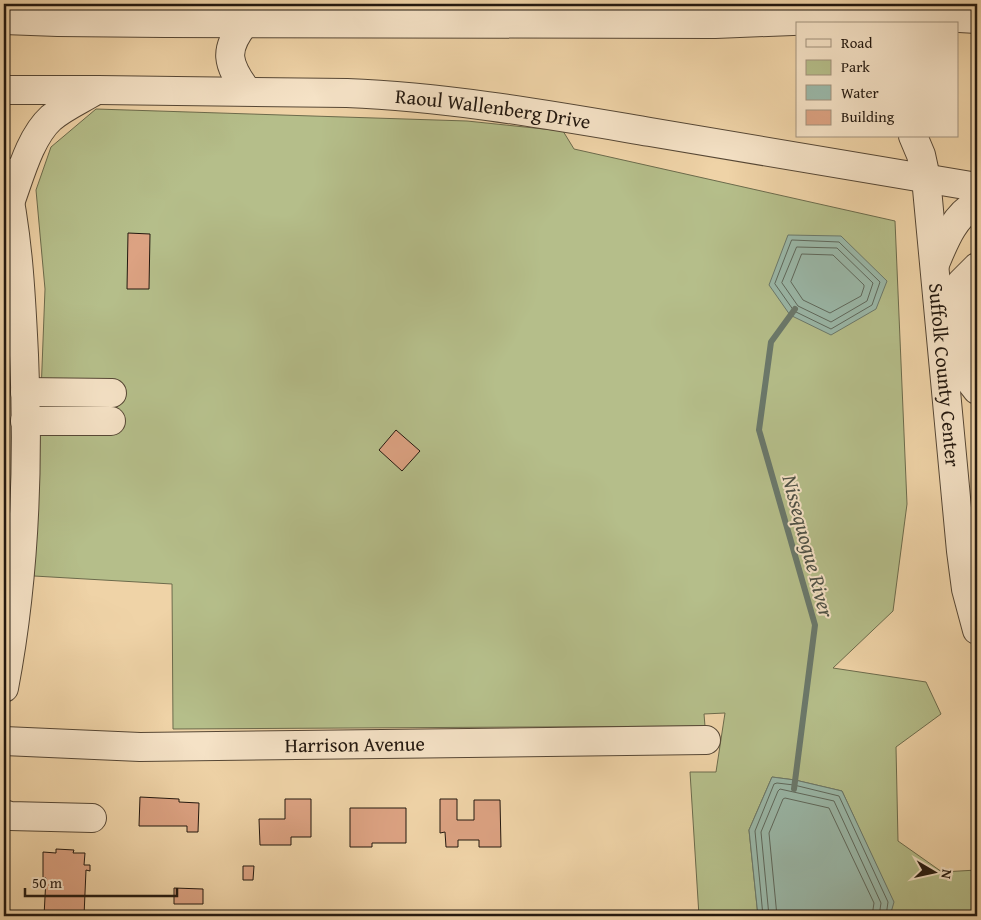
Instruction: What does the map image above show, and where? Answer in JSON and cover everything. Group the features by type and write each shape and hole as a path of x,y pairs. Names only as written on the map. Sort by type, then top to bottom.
{"street":[{"path":"8,4 46,22"},
{"path":"4,20 46,22 715,24 977,15"},
{"path":"942,17 977,19"},
{"path":"245,23 233,40 230,49 232,67 247,91"},
{"path":"715,24 796,32"},
{"name":"Raoul Wallenberg Drive","path":"4,90 247,91 376,94 458,101 977,187"},
{"path":"4,688 16,607 24,524 26,455 21,284 15,228 6,182 29,152 42,128 50,119 98,90"},
{"name":"Suffolk County Center","path":"914,138 921,155 926,178 961,551 966,589 977,630"},
{"path":"934,267 946,237 958,218 977,203"},
{"path":"977,267 961,283 968,374 970,381 977,390"},
{"path":"25,392 112,393"},
{"path":"25,421 111,421"},
{"name":"Harrison Avenue","path":"4,741 140,747 706,740"},
{"path":"4,814 10,816 92,818"}],"green space":[{"path":"40,4 317,4 47,7"},
{"path":"96,109 467,121 563,131 574,149 895,221 907,504 893,611 833,668 926,682 941,714 896,747 898,841 942,872 977,870 977,916 890,916 893,902 842,791 795,780 772,777 749,830 758,916 699,916 690,772 716,772 725,713 704,714 705,726 173,729 172,584 34,576 45,289 36,190 51,147"}],"water":[{"path":"788,235 841,236 887,281 876,309 831,335 790,315 769,285"},
{"path":"772,777 795,780 842,791 894,902 890,916 758,916 749,830"}],"building":[{"path":"128,233 150,234 149,289 127,289"},
{"path":"396,430 420,451 402,471 379,450"},
{"path":"140,797 179,799 179,802 199,803 198,832 187,832 187,826 139,826"},
{"path":"285,799 311,799 311,837 291,837 291,845 260,845 259,819 285,819"},
{"path":"440,799 457,799 457,820 474,820 474,800 500,800 501,847 479,847 479,840 458,840 458,847 446,847 445,832 440,833"},
{"path":"350,808 406,808 406,843 372,843 372,847 350,847"},
{"path":"56,849 74,850 73,853 85,853 84,865 90,865 90,871 86,870 84,916 44,916 46,878 43,878 43,852 56,853"},
{"path":"243,866 254,866 253,880 243,880"},
{"path":"174,888 203,889 203,904 174,904"},
{"path":"582,914 616,914 616,916 582,916"}],"waterway":[{"name":"Nissequogue River","path":"794,789 815,625 759,430 771,342 795,309"}]}
